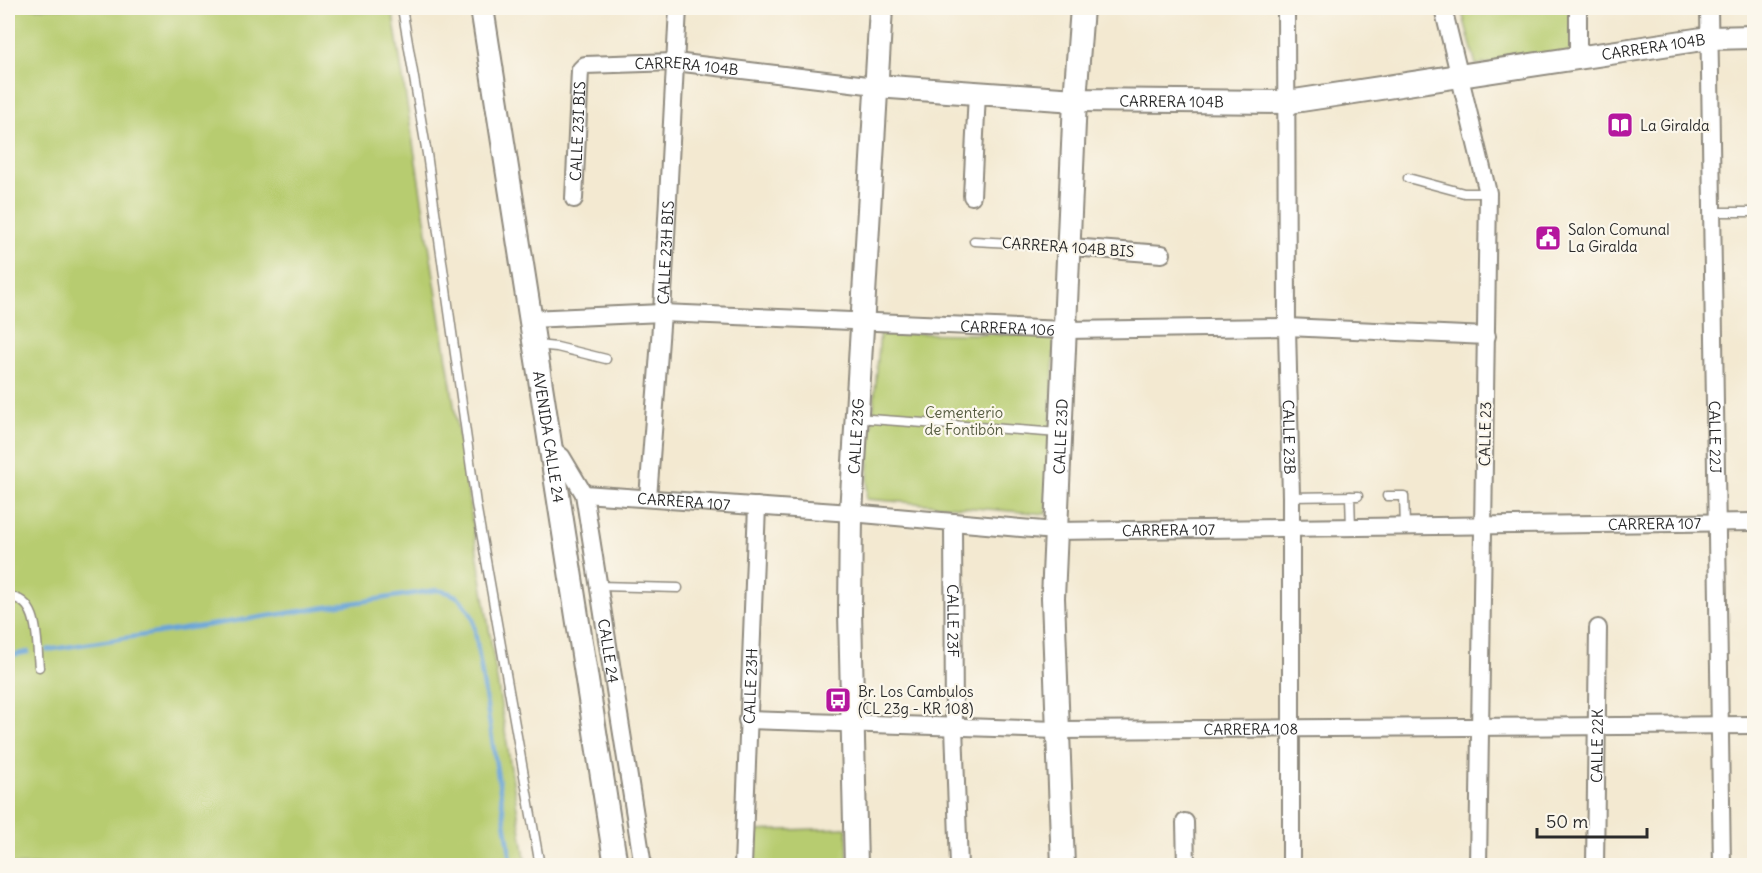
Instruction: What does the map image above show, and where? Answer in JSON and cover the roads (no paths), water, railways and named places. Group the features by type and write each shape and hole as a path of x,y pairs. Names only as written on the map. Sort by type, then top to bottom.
{"street":[{"name":"AVENIDA CALLE 24","path":"482,8 616,866"},
{"name":"CALLE 23H BIS","path":"648,498 662,313 678,8"},
{"name":"CALLE 23G","path":"856,866 851,513 881,8"},
{"name":"CALLE 23D","path":"1063,866 1053,598 1071,247 1075,100 1082,8"},
{"name":"CALLE 23B","path":"1286,8 1287,327 1292,497 1290,528 1291,866"},
{"name":"CALLE 23","path":"1443,8 1488,193 1478,866"},
{"path":"1578,8 1578,57"},
{"name":"CALLE 22J","path":"1709,8 1722,866"},
{"name":"CARRERA 104B","path":"585,65 675,62 876,86 1075,100 1288,102 1709,38 1755,37"},
{"name":"CALLE 23I BIS","path":"574,199 580,70 585,65"},
{"path":"972,196 977,93"},
{"name":"CARRERA 104B BIS","path":"1071,247 1162,254"},
{"name":"CARRERA 106","path":"530,319 662,313 1065,330 1287,327 1487,336"},
{"name":"CALLE 24","path":"551,448 562,457 584,494 643,866"},
{"name":"CARRERA 107","path":"584,494 851,513 1055,531 1755,522"},
{"name":"CALLE 23H","path":"742,866 757,506"},
{"name":"CALLE 23F","path":"953,522 954,728 959,866"},
{"path":"574,601 596,567"},
{"name":"CALLE 22K","path":"1595,866 1598,628"},
{"name":"CARRERA 108","path":"747,720 1058,730 1755,725"},
{"path":"1185,822 1186,866"}],"lane":[{"path":"402,8 427,154 476,504 540,866"},
{"path":"486,33 492,8"},
{"path":"1408,178 1464,193 1488,193"},
{"path":"1712,212 1755,212"},
{"name":"CARRERA 104B BIS","path":"974,241 1071,247"},
{"path":"534,345 557,347 606,359"},
{"path":"856,418 1060,433"},
{"path":"1292,497 1354,496 1351,528"},
{"path":"1388,496 1404,496 1405,526"},
{"path":"599,586 678,588"},
{"path":"8,597 21,600 32,613 39,667"}],"waterway":[{"path":"47,650 437,590 455,595 463,602 473,618 512,866"},
{"path":"8,656 28,652"}],"place":[{"name":"La Giralda","path":"1620,125"},
{"name":"Salon Comunal La Giralda","path":"1548,238"},
{"name":"Br. Los Cambulos (CL 23g - KR 108)","path":"838,700"}],"park label":[{"name":"Cementerio de Fontibón","path":"964,420"}]}
